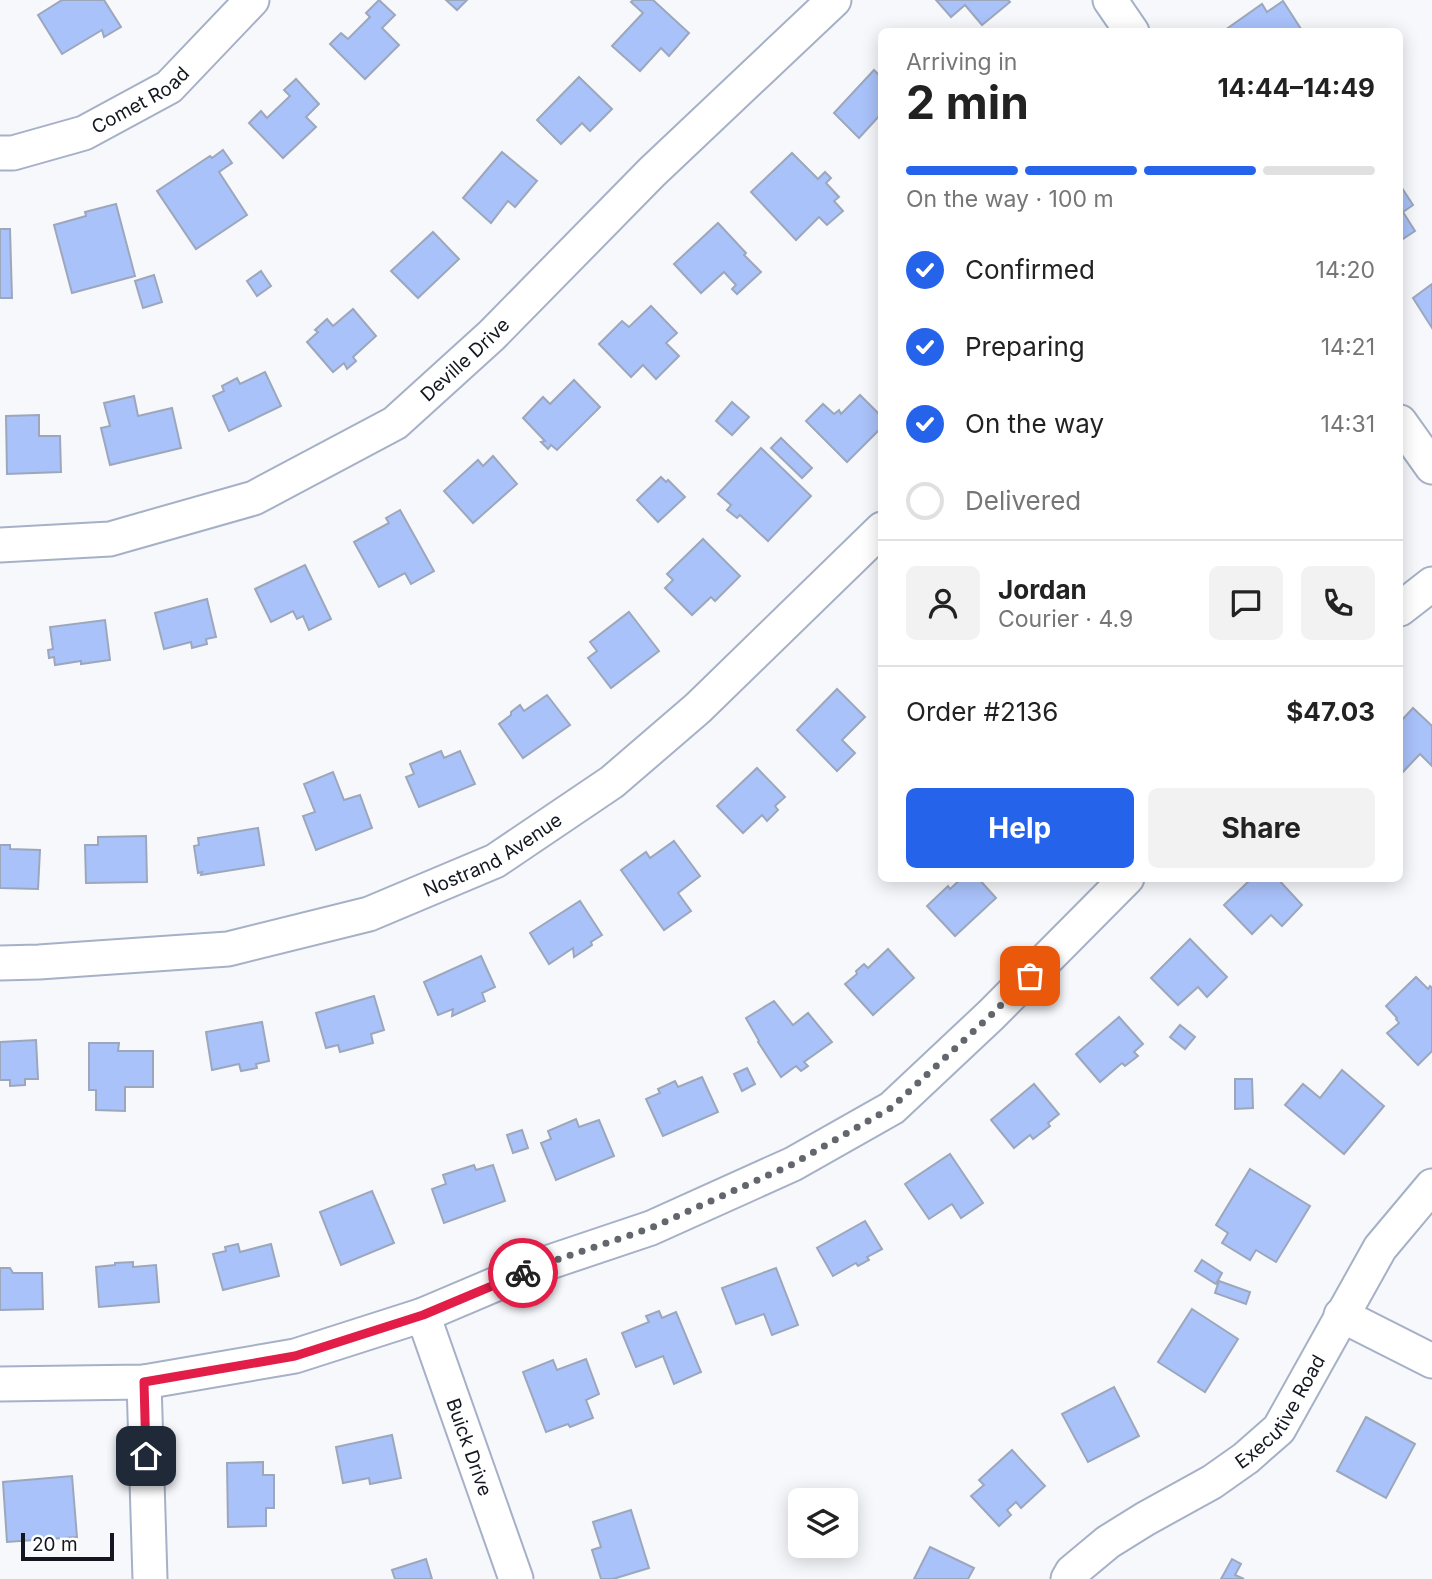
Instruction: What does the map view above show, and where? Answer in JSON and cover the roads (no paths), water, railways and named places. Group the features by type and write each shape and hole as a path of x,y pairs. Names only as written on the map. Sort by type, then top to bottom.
{"street":[{"name":"Comet Road","path":"0,153 13,153 84,133 169,87 252,0"},
{"name":"Deville Drive","path":"0,545 110,539 254,498 395,423 492,335 652,173 834,0"},
{"path":"1110,0 1129,28"},
{"path":"1403,426 1432,467"},
{"name":"Nostrand Avenue","path":"0,962 39,962 228,949 369,914 495,861 612,782 698,708 878,533"},
{"path":"1403,607 1432,584"},
{"path":"0,1384 144,1382 295,1356 423,1315 541,1265 651,1228 793,1164 891,1108 991,1015 1123,882"},
{"name":"Executive Road","path":"1068,1579 1072,1572 1108,1542 1212,1482 1246,1458 1279,1429 1380,1248 1432,1186"},
{"name":"Buick Drive","path":"423,1315 516,1579"},
{"path":"1341,1315 1432,1361"},
{"path":"144,1382 150,1579"}]}
